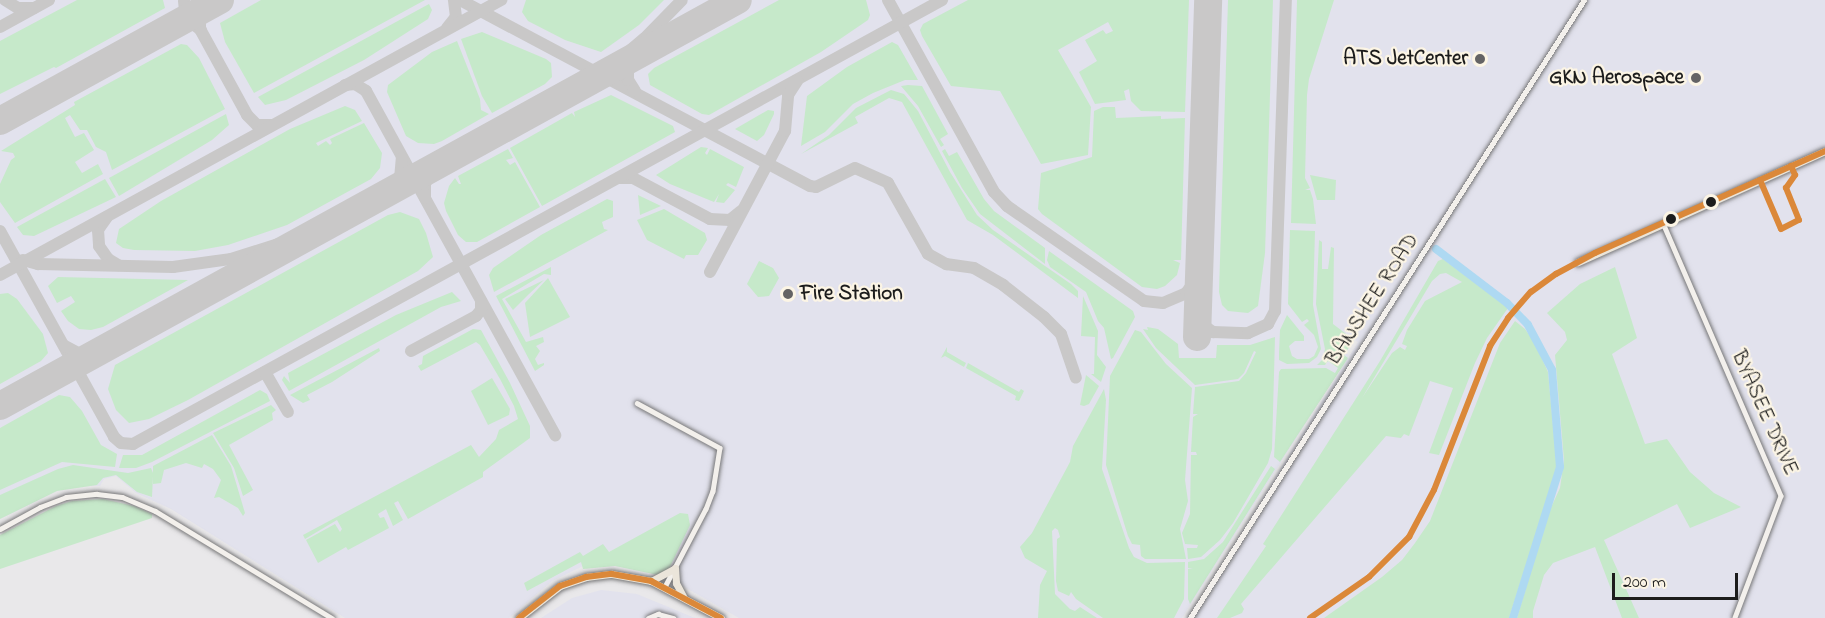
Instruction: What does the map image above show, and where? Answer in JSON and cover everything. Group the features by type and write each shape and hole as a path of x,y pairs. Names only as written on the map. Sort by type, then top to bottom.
{"main road":[{"path":"1578,262 1825,151"},
{"path":"651,581 675,568 676,583 683,596"},
{"path":"519,618 561,586 586,577 624,574 665,587 721,618"},
{"path":"525,618 537,603"}],"street":[{"name":"BANSHEE ROAD","path":"1190,618 1584,0"},
{"name":"BYASEE DRIVE","path":"1663,223 1781,496 1735,618"},
{"path":"637,403 720,448 713,491 706,509 665,587"},
{"path":"0,529 40,507 66,497 97,494 122,497 155,511 332,618"},
{"path":"648,618 658,614 673,618"}],"shaded area":[{"path":"0,0 1825,0 1825,618 1189,618 1358,342 1354,339 1345,352 1349,355 1182,618 739,618 658,572 611,562 583,566 552,581 509,618 345,618 171,509 136,493 116,476 104,479 100,486 80,485 57,491 0,519"},
{"path":"601,590 637,594 695,618 541,618 572,598"}],"green space":[{"path":"77,0 163,0 165,8 56,68 0,94 0,41"},
{"path":"261,0 425,0 254,93 225,42 220,23"},
{"path":"526,0 664,0 639,25 601,52 565,40 528,21 522,12"},
{"path":"779,0 866,0 870,15 868,20 821,52 709,115 702,114 650,85 648,74 654,68"},
{"path":"968,0 1189,0 1185,112 1141,111 1131,101 1129,89 1124,91 1126,100 1095,104 1079,72 1097,61 1085,40 1103,30 1106,34 1113,31 1108,22 1058,50 1091,107 1088,155 1041,164 1000,91 951,86 922,36 920,30 923,24"},
{"path":"1228,0 1273,0 1265,253 1258,306 1248,313 1228,311 1222,305 1219,292"},
{"path":"1297,0 1334,0 1309,79 1307,95 1305,178 1310,188 1305,190 1310,190 1313,199 1316,224 1291,223"},
{"path":"429,4 432,10 428,19 364,60 286,100 265,105 258,97"},
{"path":"482,32 546,59 551,63 552,77 545,84 492,113 482,96 461,39"},
{"path":"457,41 480,99 481,110 489,114 442,141 434,144 418,143 406,136 387,92 388,85 432,52"},
{"path":"892,42 898,45 918,80 905,80 853,104 825,132 801,146 807,96 847,67"},
{"path":"181,44 187,45 199,58 225,109 112,170 106,152 96,147 87,130 80,130 70,115 65,118 75,137 84,133 94,150 75,162 82,173 98,164 103,174 15,223 0,202 0,184 11,160 15,157 13,153 1,151 75,105 74,102"},
{"path":"901,86 922,86 948,134 940,139 944,145 941,147 918,106"},
{"path":"891,90 904,94 918,111 950,172 977,215 993,230 1071,284 1078,291 1078,298 993,235 967,220 902,102 889,98 855,117 858,123 801,154 829,135 856,108"},
{"path":"611,95 673,126 675,132 542,206 510,148 572,113 575,117 574,112"},
{"path":"345,106 355,110 362,121 316,143 318,146 326,141 330,145 332,143 330,139 364,123 382,153 380,168 371,179 287,225 228,245 195,251 134,250 123,248 116,243 119,229 161,201 290,129"},
{"path":"1103,107 1115,107 1116,118 1161,116 1161,119 1185,118 1181,260 1173,260 1180,263 1177,275 1165,286 1157,289 1142,287 1038,209 1041,173 1092,157 1094,111"},
{"path":"768,110 774,111 774,114 764,135 757,141 735,129"},
{"path":"226,114 229,125 212,140 119,196 109,178"},
{"path":"701,147 708,148 705,153 707,155 710,149 744,167 736,187 728,183 726,185 735,190 724,203 716,202 719,194 714,202 670,184 656,175"},
{"path":"508,149 513,158 506,160 510,165 515,162 540,207 477,242 466,242 458,235 446,211 444,203 449,186 455,178 461,184 458,176"},
{"path":"945,149 949,156 957,152 984,199 994,211 1045,248 1045,264 980,214 962,188 942,151"},
{"path":"1310,175 1336,180 1335,200 1317,200"},
{"path":"105,179 116,197 34,236 23,235 17,227"},
{"path":"638,195 640,196 661,206 640,215"},
{"path":"607,199 613,201 613,217 602,222 604,229 608,230 494,292 489,275 493,268 541,235"},
{"path":"664,209 705,233 707,240 698,255 686,255 684,259 647,240 637,220"},
{"path":"400,212 419,219 426,233 433,257 418,271 188,400 149,419 129,423 116,410 108,389 115,365 388,215"},
{"path":"1290,230 1315,231 1313,305 1321,349 1317,357 1309,363 1287,364 1279,360 1280,330 1287,315 1304,336 1304,341 1295,341 1289,346 1292,356 1297,359 1309,359 1314,356 1318,347 1314,335 1304,325 1309,321 1307,319 1302,322 1288,304"},
{"path":"1319,240 1322,242 1322,269 1328,269 1331,247 1334,248 1333,324 1354,340 1344,355 1348,358 1280,462 1274,457 1279,372 1281,369 1326,368 1335,373 1338,368 1328,361 1325,365 1317,365 1323,359 1325,349 1316,304"},
{"path":"1049,251 1133,311 1135,317 1113,358 1111,359 1104,328 1098,321 1086,292 1050,267 1047,260"},
{"path":"1443,259 1508,308 1487,338 1475,363 1439,455 1429,453 1453,388 1430,381 1409,436 1404,434 1401,438 1386,436 1241,604 1244,609 1242,613 1230,618 1217,618 1266,546 1263,544 1380,361 1438,261","holes":["1446,273 1462,282 1425,301 1407,330 1402,344 1407,346 1405,350 1400,347 1392,353 1362,398 1432,281 1440,274"]},
{"path":"759,261 773,268 779,278 769,296 758,297 747,284"},
{"path":"551,267 551,275 544,274 502,299 526,342 543,337 544,342 536,346 540,351 535,359 538,365 544,363 544,365 535,371 496,296"},
{"path":"1615,267 1637,338 1612,354 1645,444 1667,439 1690,472 1714,493 1741,507 1690,528 1677,504 1604,540 1639,618 1622,618 1595,547 1553,563 1544,575 1533,618 1517,618 1548,514 1560,488 1564,460 1555,355 1567,340 1565,332 1547,313 1580,284"},
{"path":"58,277 188,280 103,327 91,330 79,329 68,321 61,311 75,302 71,296 57,303 48,286"},
{"path":"548,278 570,317 530,337 525,303"},
{"path":"544,280 513,310 505,299"},
{"path":"452,292 461,301 441,307 289,391 282,380 284,376 290,383 288,373 396,315"},
{"path":"8,293 17,299 43,334 48,353 41,361 0,384 0,294"},
{"path":"1083,296 1098,331 1097,355 1106,367 1101,382 1091,374 1094,374 1095,337 1081,336"},
{"path":"1515,321 1525,329 1535,343 1548,372 1557,468 1509,618 1324,618 1402,560 1430,521 1500,343"},
{"path":"1147,327 1158,329 1178,344 1179,358 1216,358 1217,345 1250,345 1275,337 1272,449 1268,463 1233,523 1220,540 1201,557 1188,559 1187,548 1197,548 1198,545 1185,544 1182,533 1190,514 1191,455 1197,455 1196,452 1191,452 1193,417 1198,414 1193,414 1195,387 1239,381 1246,373 1256,352 1254,351 1244,373 1238,379 1195,385 1156,348 1143,329 1148,330"},
{"path":"473,329 481,330 510,383 530,426 530,438 483,472 483,477 408,519 398,501 394,503 403,520 393,526 386,509 378,514 380,518 384,517 389,528 348,550 346,547 318,563 306,540 335,524 340,532 342,529 337,520 305,539 303,535 471,445 479,457 496,439 499,430 518,419 500,379 476,342 421,371 418,366 422,364 423,356"},
{"path":"1135,330 1141,332 1166,364 1192,388 1185,480 1188,501 1180,529 1186,559 1145,559 1141,556 1140,545 1132,544 1128,536 1106,465 1110,376"},
{"path":"947,347 947,352 966,363 964,367 945,356 941,358"},
{"path":"379,348 380,351 307,395 310,400 303,403 290,395"},
{"path":"968,363 1019,392 1021,389 1024,391 1019,401 1015,400 1016,396 966,368"},
{"path":"1086,375 1099,386 1089,404 1084,406 1080,405"},
{"path":"492,378 510,409 509,415 488,425 471,391"},
{"path":"1104,389 1106,400 1102,469 1129,548 1134,557 1147,563 1185,562 1184,599 1174,618 1103,618 1076,599 1071,592 1069,596 1058,591 1056,581 1057,539 1060,537 1055,528 1052,531 1055,594 1070,609 1075,611 1080,607 1097,618 1038,618 1040,585 1047,571 1025,558 1020,547 1032,533 1070,462 1073,446"},
{"path":"260,390 267,394 270,401 152,462 136,468 119,468 123,455 142,455"},
{"path":"59,395 70,397 82,411 101,445 117,454 115,467 62,462 0,490 0,428"},
{"path":"271,405 276,410 272,413 273,420 229,445 253,490 243,496 234,468 213,433"},
{"path":"212,435 231,466 245,513 243,516 238,508 219,497 214,498 221,480 213,469 204,464 202,468 186,463 164,470 161,483 153,484 153,476 152,497 137,492 116,475 103,478 97,485 57,491 0,519 0,495 58,469 73,465 128,473 151,468 153,473 153,466"},
{"path":"1271,466 1275,469 1190,604 1188,569 1193,568 1188,568 1188,562 1204,559 1223,542"},
{"path":"103,499 134,506 152,514 152,518 0,569 0,535 56,506 72,501"},
{"path":"680,513 688,514 690,525 669,569 658,575 615,566 583,569 581,562 527,591 524,583 580,552 583,556 603,544 609,552"}],"waterway":[{"path":"1436,249 1507,303 1528,325 1552,370 1560,467 1513,618"}],"taxiway":[{"path":"5,0 18,8 34,8"},
{"path":"0,27 49,0"},
{"path":"447,28 456,17 454,0"},
{"path":"460,0 810,186 816,187 855,168 888,183 928,254 946,264 974,268 1003,285 1044,317 1061,334 1076,378"},
{"path":"0,275 501,0"},
{"path":"548,104 621,58 644,39 682,0"},
{"path":"888,0 994,192 1007,206 1144,301 1163,303 1186,293 1195,281 1200,262"},
{"path":"0,231 114,437 121,443 133,444 942,0"},
{"path":"1198,315 1206,327 1213,332 1248,333 1268,324 1275,311 1286,0"},
{"path":"184,1 185,10 180,22 193,24 201,30"},
{"path":"206,8 200,18 200,29 247,115 257,125 271,125"},
{"path":"635,91 628,80 628,70 640,54"},
{"path":"710,272 785,131 788,95 797,81"},
{"path":"345,85 355,84 366,91 555,435"},
{"path":"393,189 400,179 402,158"},
{"path":"425,198 425,184 433,167"},
{"path":"620,178 633,178 710,219 730,220 741,211"},
{"path":"107,217 98,230 99,246 108,259 118,265"},
{"path":"23,260 38,264 173,267 231,259 316,232"},
{"path":"411,351 476,316 481,310 481,301"},
{"path":"65,346 80,354 97,352"},
{"path":"265,372 288,412"}],"runway":[{"path":"0,121 220,0"},
{"path":"0,406 738,0"},
{"path":"1197,337 1208,0"}],"transit line":[{"path":"1310,618 1369,577 1409,537 1434,490 1490,346 1508,318 1531,292 1556,274 1595,253 1825,151"},
{"path":"1760,180 1781,229 1799,220 1786,188 1795,175 1791,166"},
{"path":"519,618 560,586 586,577 612,574 651,581 721,618"}],"place":[{"name":"ATS JetCenter","path":"1480,59"},
{"name":"GKN Aerospace","path":"1696,78"},
{"name":"Fire Station","path":"788,294"}]}
